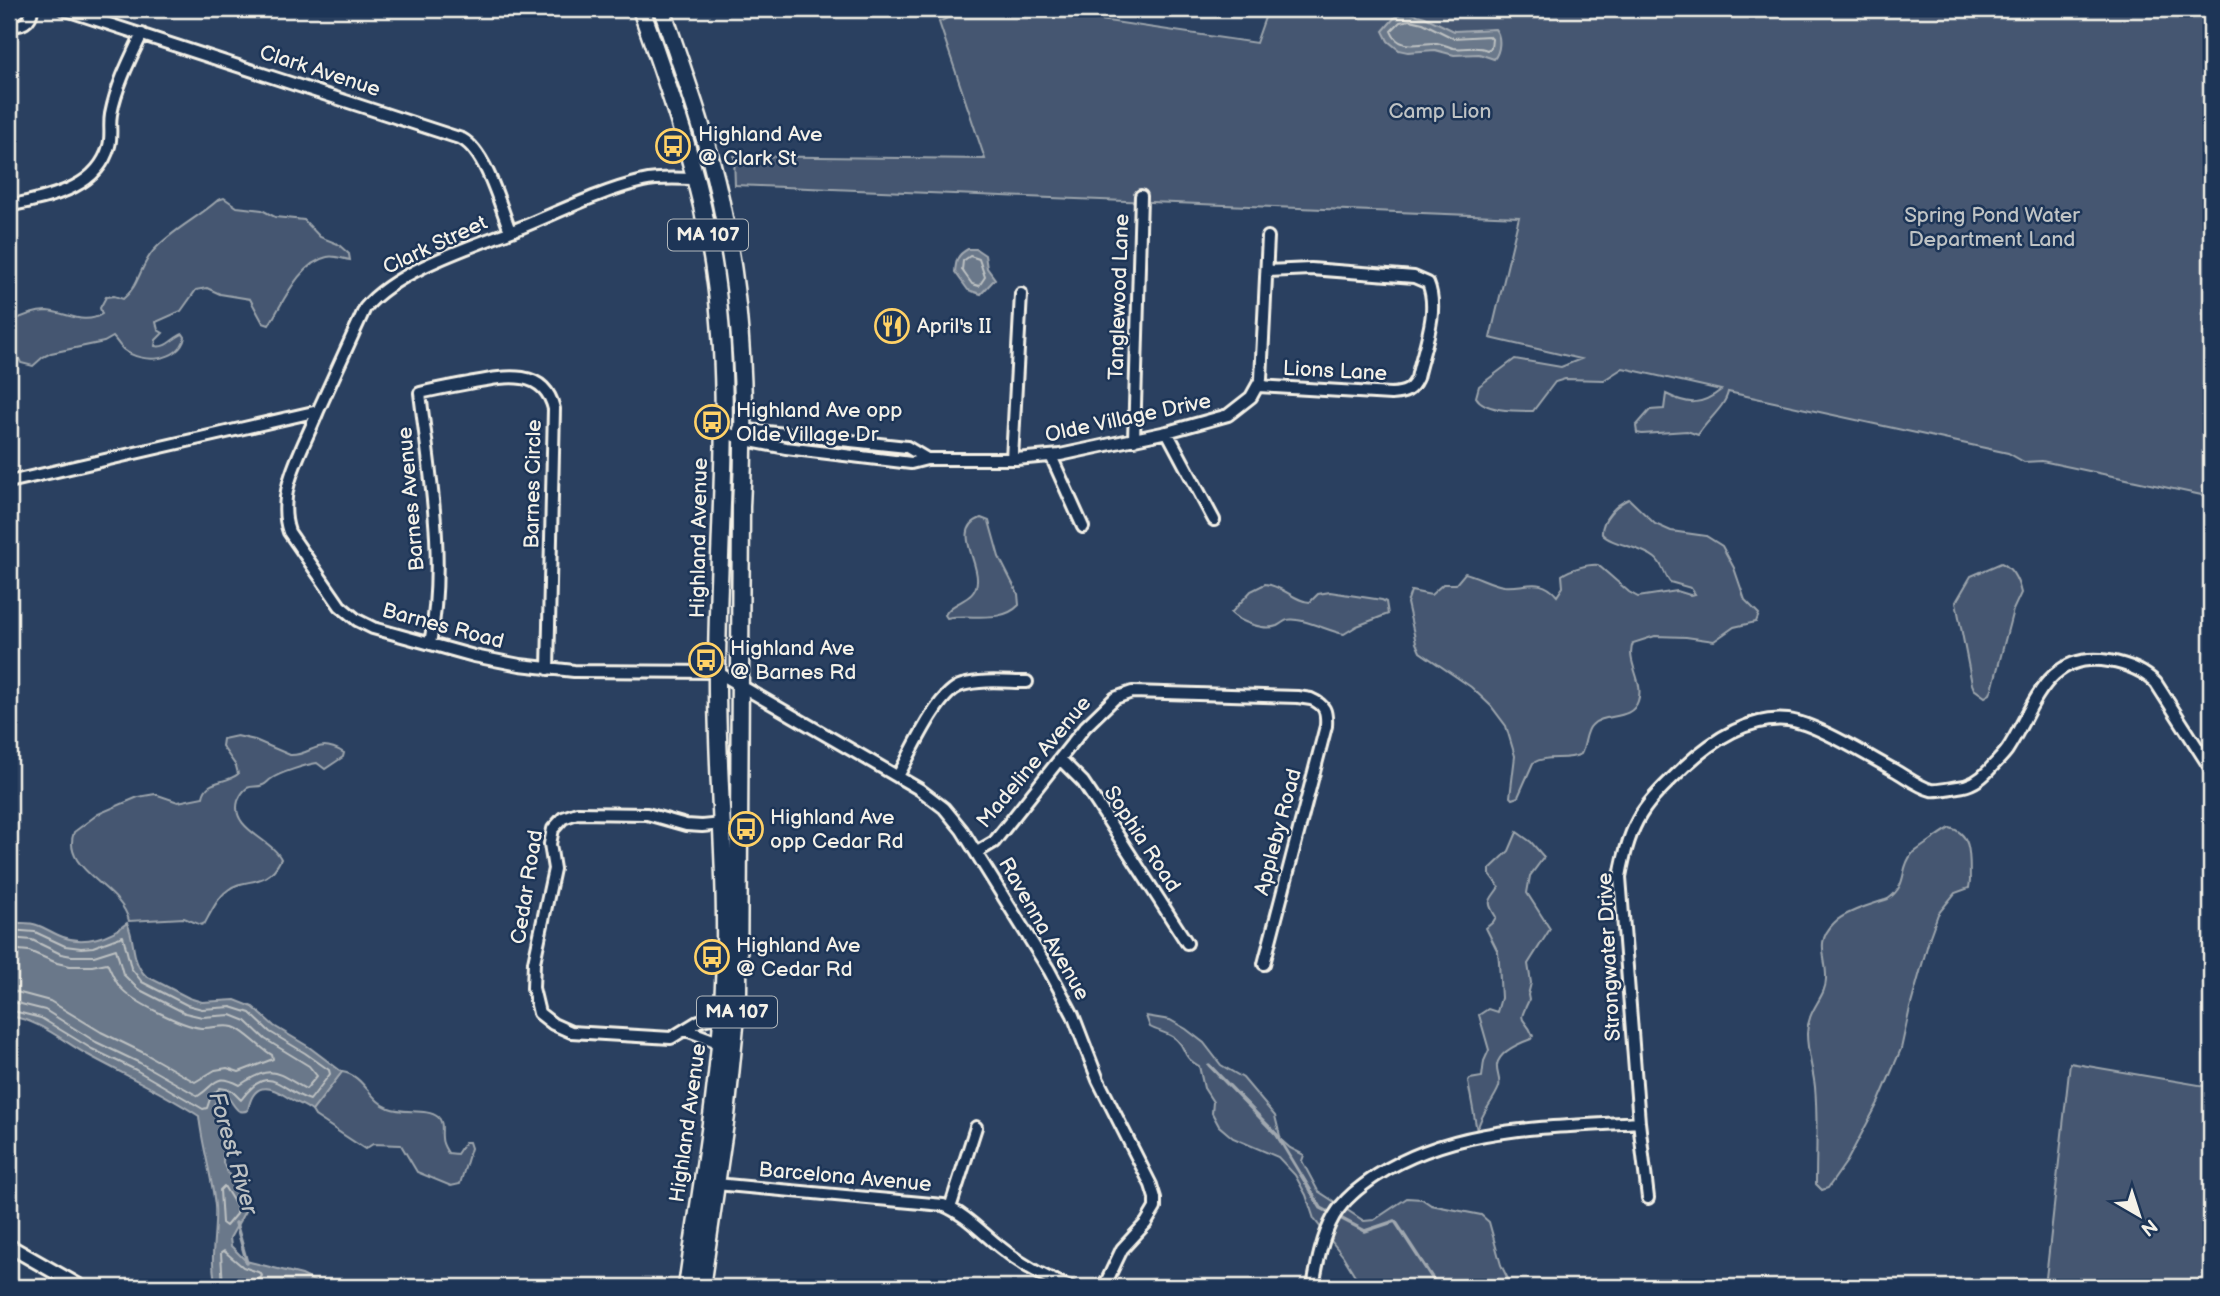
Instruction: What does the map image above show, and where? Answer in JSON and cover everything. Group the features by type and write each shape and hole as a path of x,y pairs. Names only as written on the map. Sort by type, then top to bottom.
{"main road":[{"name":"Highland Avenue","path":"641,9 674,102 696,179 716,285 722,348 717,672 725,953 721,1043 687,1287"},
{"name":"Highland Avenue","path":"662,9 704,135 726,228 739,313 745,435 741,507 738,996 732,1065 701,1287"}],"street":[{"path":"9,24 17,26 26,22 32,9"},
{"name":"Clark Avenue","path":"64,9 462,139 473,146 482,162 510,231"},
{"path":"9,206 76,187 101,164 110,141 111,115 129,62 142,34"},
{"name":"Clark Street","path":"318,411 357,324 374,298 392,285 441,260 588,200 637,183 664,178 696,179"},
{"name":"Tanglewood Lane","path":"1134,440 1141,196"},
{"path":"1258,386 1263,362 1268,237"},
{"name":"Lions Lane","path":"1258,386 1391,394 1408,392 1417,378 1432,312 1428,283 1414,277 1311,269 1267,271"},
{"path":"1012,459 1021,294"},
{"name":"Barnes Circle","path":"420,393 499,377 520,377 540,386 552,403 548,669"},
{"name":"Olde Village Drive","path":"722,431 911,463 927,459 1051,456 1134,440 1228,415 1246,402 1258,386"},
{"name":"Barnes Avenue","path":"420,393 438,546 437,601 430,644"},
{"path":"9,482 318,411"},
{"name":"Barnes Road","path":"318,411 287,489 284,510 289,532 332,595 348,613 373,628 500,662 548,669 717,672"},
{"path":"1167,432 1214,520"},
{"path":"1051,456 1083,527"},
{"name":"Strongwater Drive","path":"1648,1198 1639,1122 1620,877 1625,849 1635,822 1649,800 1692,760 1732,731 1747,724 1790,720 1824,733 1932,790 1967,786 1985,774 2006,752 2044,685 2056,672 2096,659 2121,663 2150,677 2211,769"},
{"name":"Ravenna Avenue","path":"717,672 926,794 944,808 977,852 1064,997 1095,1073 1155,1198 1155,1208 1150,1217 1122,1249 1104,1287"},
{"path":"898,776 938,707 952,690 969,684 1027,682"},
{"name":"Madeline Avenue","path":"977,852 994,842 1106,705 1122,694 1132,692 1298,697 1320,703 1326,710"},
{"name":"Appleby Road","path":"1264,964 1326,726 1326,710"},
{"name":"Sophia Road","path":"1060,760 1090,792 1187,943"},
{"name":"Cedar Road","path":"722,824 686,825 646,814 577,813 563,818 553,829 551,844 554,869 534,962 533,988 539,1013 553,1024 571,1032 671,1038 699,1021 722,1015"},
{"path":"686,1030 721,1043"},
{"path":"1313,1287 1325,1236 1334,1215 1356,1189 1391,1167 1429,1150 1474,1136 1526,1129 1639,1122"},
{"path":"950,1208 976,1127"},
{"name":"Barcelona Avenue","path":"716,1184 905,1200 950,1208 959,1212 1029,1269 1071,1287"},
{"path":"9,1246 80,1287"}],"green space":[{"name":"Spring Pond Water Department Land","path":"966,9 1026,9 1256,43 1268,9 2211,9 2211,497 2042,461 2024,462 2008,453 1728,392 1723,403 1698,435 1687,431 1637,433 1636,426 1650,410 1664,409 1666,394 1694,402 1707,399 1721,390 1623,368 1604,380 1565,379 1555,382 1533,411 1502,410 1486,406 1476,397 1479,386 1515,359 1561,367 1581,359 1490,338 1519,217 735,185 734,156 985,159 939,22"},
{"path":"224,198 237,207 262,210 275,217 304,220 320,237 338,244 349,254 350,260 327,257 308,267 293,285 269,325 263,323 250,299 220,294 207,288 196,290 181,311 156,322 158,330 163,333 156,340 155,346 163,346 183,334 185,337 176,352 168,356 150,359 140,357 123,349 113,337 104,342 51,353 33,366 21,363 9,345 9,323 42,311 82,319 102,314 100,308 106,297 123,299 129,294 146,260 163,241"},
{"path":"1629,499 1655,524 1671,531 1706,536 1722,546 1734,568 1745,600 1759,614 1756,622 1734,627 1714,641 1655,636 1633,643 1631,657 1639,686 1635,708 1592,725 1581,754 1533,763 1518,797 1512,799 1510,797 1515,756 1506,726 1491,706 1471,687 1420,652 1407,603 1411,591 1431,595 1443,584 1456,584 1465,573 1504,586 1545,586 1557,596 1563,587 1562,575 1585,566 1598,565 1638,597 1677,591 1695,594 1691,588 1670,582 1660,563 1649,554 1612,541 1602,534 1610,513"},
{"path":"981,518 989,521 999,557 1018,594 1019,605 1012,611 994,616 947,618 945,615 948,610 968,597 976,588 977,573 969,546 968,530"},
{"path":"2001,563 2014,575 2021,593 2013,610 1993,686 1990,694 1985,697 1974,689 1972,684 1956,602 1971,576"},
{"path":"1265,584 1310,602 1318,594 1330,592 1382,600 1386,602 1388,614 1344,634 1293,620 1272,627 1259,626 1231,613 1251,591"},
{"path":"237,736 255,740 290,755 320,746 335,748 344,753 343,757 325,769 317,763 301,767 275,777 261,786 247,788 241,795 237,811 240,819 281,859 269,875 228,890 201,925 184,918 129,921 124,908 115,897 83,868 76,857 72,846 74,832 98,814 138,797 155,794 178,802 203,797 212,784 238,774 236,766 222,746 223,739"},
{"path":"1950,828 1958,831 1967,842 1970,857 1969,888 1955,893 1938,914 1910,1008 1901,1049 1879,1101 1847,1161 1828,1188 1822,1190 1816,1184 1816,1099 1807,1034 1810,1018 1825,986 1824,937 1834,923 1845,915 1888,899 1895,893 1912,854"},
{"path":"1517,832 1531,842 1544,857 1530,876 1527,893 1550,929 1528,964 1531,983 1529,1000 1522,1017 1533,1036 1499,1060 1499,1087 1481,1118 1477,1131 1468,1082 1470,1079 1482,1077 1489,1050 1479,1015 1488,1009 1497,1012 1501,998 1498,952 1486,928 1496,917 1490,901 1499,887 1490,875 1490,869 1509,851"},
{"path":"1146,1016 1170,1020 1186,1029 1204,1043 1221,1065 1243,1078 1275,1116 1281,1140 1304,1155 1302,1161 1318,1191 1364,1221 1374,1220 1407,1198 1422,1199 1431,1205 1481,1215 1489,1222 1501,1265 1512,1287 1362,1287 1343,1256 1314,1219 1306,1195 1295,1175 1278,1157 1233,1138 1219,1126 1212,1113 1213,1102 1204,1088 1199,1066 1189,1059 1174,1038 1150,1027"},
{"path":"2070,1063 2211,1087 2211,1287 2045,1287"},
{"path":"342,1072 356,1077 382,1105 438,1117 448,1153 457,1154 465,1142 469,1142 471,1148 460,1184 451,1186 417,1172 401,1145 373,1144 365,1149 315,1116 312,1111"}],"water":[{"path":"1410,13 1454,31 1495,29 1499,40 1496,56 1494,59 1479,54 1454,55 1435,50 1399,50 1388,41 1383,31 1396,16"},
{"path":"968,249 976,249 985,255 987,268 995,279 981,294 968,290 955,272 958,258"},
{"path":"9,922 34,924 63,937 79,940 105,936 127,923 135,957 146,976 202,1002 235,1000 253,1007 274,1026 309,1047 342,1072 312,1111 268,1088 262,1088 254,1095 248,1110 244,1112 237,1109 224,1094 214,1104 217,1115 229,1127 223,1163 245,1211 230,1238 231,1246 246,1261 302,1275 326,1287 301,1287 274,1282 256,1287 217,1287 213,1268 215,1206 199,1116 42,1027 9,1016"}],"waterway":[{"path":"1209,1065 1277,1135 1321,1208 1365,1231 1395,1221 1438,1287"},
{"name":"Forest River","path":"236,1223 247,1263"}],"place":[{"name":"Highland Ave @ Clark St","path":"673,146"},
{"name":"April's II","path":"892,326"},
{"name":"Highland Ave opp Olde Village Dr","path":"712,422"},
{"name":"Highland Ave @ Barnes Rd","path":"706,660"},
{"name":"Highland Ave opp Cedar Rd","path":"746,829"},
{"name":"Highland Ave @ Cedar Rd","path":"712,957"}],"park label":[{"name":"Camp Lion","path":"1440,111"}]}
